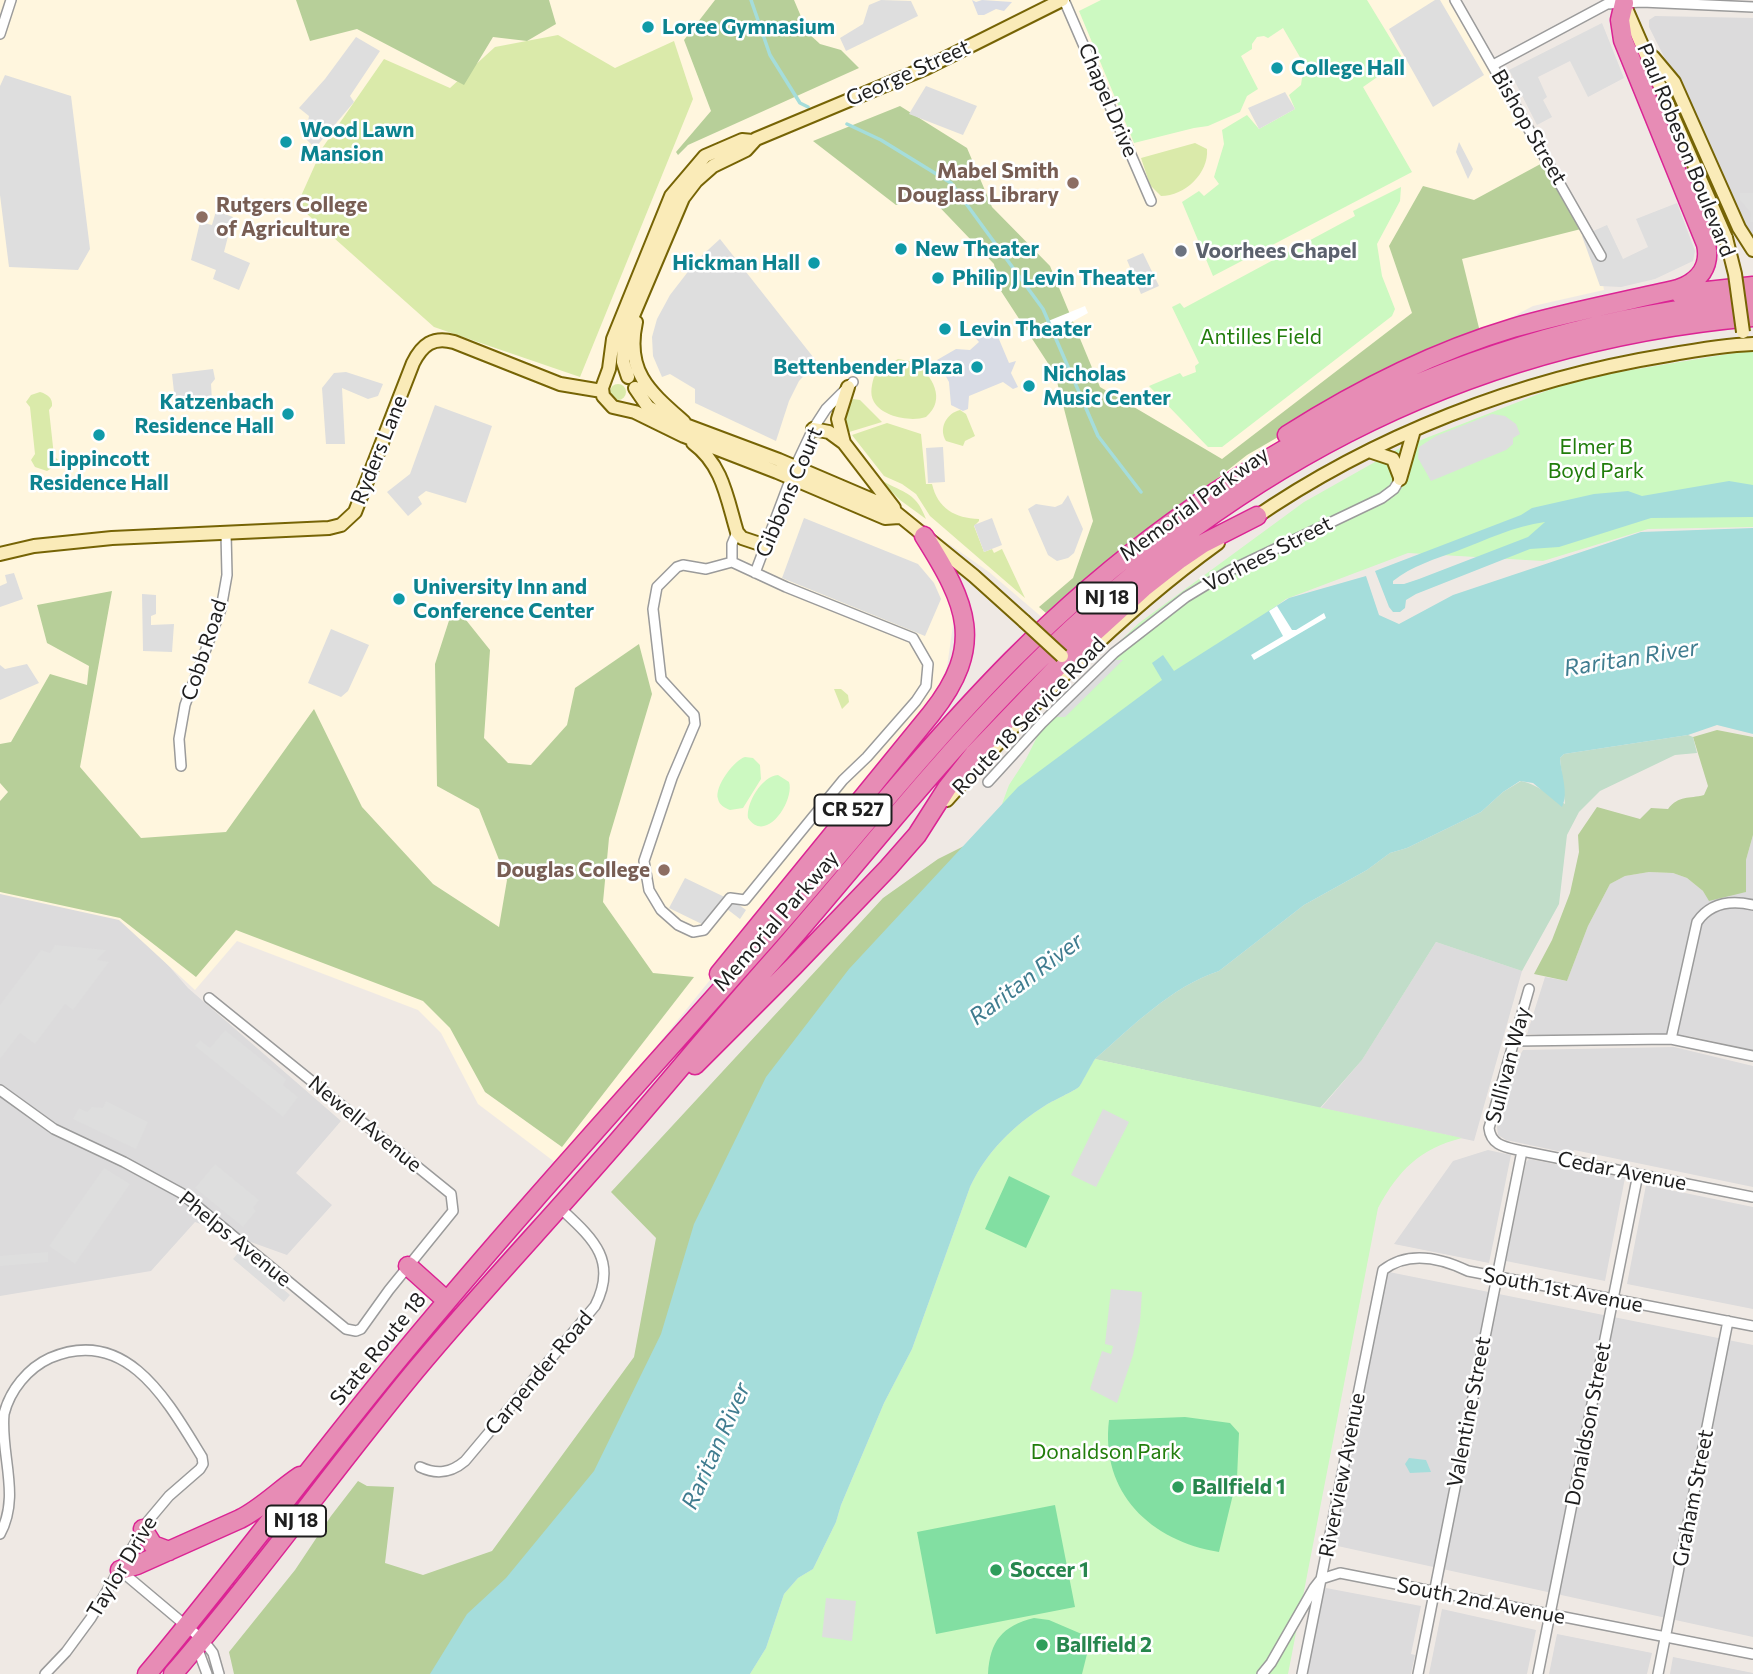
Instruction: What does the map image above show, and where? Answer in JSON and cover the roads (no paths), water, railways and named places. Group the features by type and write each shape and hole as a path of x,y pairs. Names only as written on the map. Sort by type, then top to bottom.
{"highway":[{"path":"1139,547 1183,506 1246,462 1326,410 1394,375 1510,329 1693,283 1704,268 1708,248 1623,40 1620,20 1623,1"},
{"path":"1646,296 1753,286"},
{"name":"Memorial Parkway","path":"656,1063 982,691 1054,619 1139,547 1228,484 1284,449 1359,409 1429,377 1511,349 1595,326 1663,312 1753,301"},
{"name":"Memorial Parkway","path":"627,1130 684,1060 991,709 1064,635 1129,578 1197,525 1300,457 1365,423 1444,388 1528,359 1612,337 1680,325 1748,334"},
{"path":"1063,657 1180,559 1202,544 1257,516"},
{"name":"CR 527","path":"656,1063 697,1000 952,685 964,649 961,607 949,575 925,537"},
{"name":"CR 527","path":"627,1130 794,967 917,835 947,788 974,754 1063,657"},
{"name":"State Route 18","path":"147,1674 447,1301 656,1063"},
{"name":"State Route 18","path":"173,1674 405,1383 627,1130"},
{"path":"408,1266 447,1301"},
{"path":"120,1570 137,1566 248,1515 312,1469"},
{"path":"143,1529 153,1545 169,1550"}],"main road":[{"name":"George Street","path":"604,385 613,339 671,196 705,156 742,141 753,141 926,68 1063,0"},
{"name":"Paul Robeson Boulevard","path":"1623,1 1726,238 1748,334"},
{"path":"1642,43 1674,82 1735,220 1753,250"},
{"name":"George Street","path":"631,383 622,362 622,345 683,198 696,181 713,166 746,150 753,141"},
{"path":"640,303 634,341 637,369 650,392 719,473 737,532 742,538 766,546"},
{"name":"Route 18 Service Road","path":"917,835 1010,731 1099,643 1177,575 1257,516 1325,474 1414,430 1493,399 1614,364 1748,334"},
{"name":"Ryders Lane","path":"0,554 56,542 329,528 341,525 349,520 360,501 417,354 431,341 442,339 454,342 561,384 604,385"},
{"path":"685,430 653,411 643,402 631,383 618,374 604,385 609,405 622,407 685,430 889,508 974,576 1063,657"},
{"path":"622,407 632,400 631,383"},
{"path":"844,443 838,419 850,384"},
{"path":"813,429 829,432 844,443 899,517"},
{"path":"1400,479 1414,430"},
{"path":"1369,451 1393,459 1400,479"}],"street":[{"path":"0,34 11,0"},
{"name":"Chapel Drive","path":"1063,0 1151,201"},
{"name":"Bishop Street","path":"1455,0 1601,256"},
{"path":"1493,65 1596,8 1612,3 1727,3 1753,6"},
{"name":"Gibbons Court","path":"755,573 793,472 813,429 850,384"},
{"name":"Vorhees Street","path":"988,782 1042,723 1114,653 1186,597 1229,570 1382,498 1394,489 1400,479"},
{"name":"Gibbons Court","path":"732,562 732,544 737,532"},
{"name":"Cobb Road","path":"180,766 179,739 185,705 221,609 227,575 226,533"},
{"path":"732,562 755,573 913,638 928,664 926,685 916,701 843,780 745,900 730,898 704,930 694,932 678,925 662,910 649,890 645,861 649,841 695,724 694,715 661,679 653,609 657,587 677,567 683,565 706,569 732,562"},
{"path":"1671,1039 1696,922 1709,909 1718,905 1734,902 1753,905"},
{"name":"Sullivan Way","path":"1493,1140 1489,1128 1529,989"},
{"name":"Newell Avenue","path":"209,998 451,1194 453,1211 408,1266"},
{"path":"1514,1041 1671,1039 1753,1056"},
{"name":"Phelps Avenue","path":"0,1090 54,1129 181,1193 351,1331 364,1326 408,1266"},
{"name":"Cedar Avenue","path":"1493,1140 1502,1146 1522,1151 1753,1197"},
{"name":"Valentine Street","path":"1418,1674 1522,1151"},
{"name":"Donaldson Street","path":"1538,1674 1638,1174"},
{"name":"Carpender Road","path":"420,1467 432,1472 443,1472 455,1469 465,1461 595,1306 604,1276 601,1255 591,1237 558,1207"},
{"name":"South 1st Avenue","path":"1380,1275 1388,1266 1399,1261 1420,1258 1450,1263 1468,1271 1496,1277 1753,1326"},
{"name":"Riverview Avenue","path":"1302,1674 1380,1275"},
{"name":"Graham Street","path":"1658,1674 1728,1321"},
{"name":"Taylor Drive","path":"0,1534 10,1504 1,1428 5,1411 12,1394 28,1372 65,1351 91,1350 115,1355 139,1371 160,1393 202,1457 203,1464 198,1471 162,1503 143,1529 83,1630 45,1674"},
{"path":"120,1570 187,1626 200,1643 213,1653 219,1674"},
{"name":"South 2nd Avenue","path":"1321,1579 1340,1573 1753,1654"},
{"path":"1262,1674 1271,1663 1307,1597 1321,1579"},
{"path":"200,1643 207,1674"}],"water":[{"path":"1729,481 1753,485 1753,517 1651,518 1559,547 1530,549 1416,594 1406,600 1405,608 1400,612 1393,612 1389,607 1375,571 1521,515 1532,508 1594,494 1628,491 1642,496","holes":["1545,522 1528,537 1419,579 1393,584 1400,576 1424,563 1511,530"]},
{"name":"Raritan River","path":"1753,528 1753,734 1717,725 1688,735 1564,754 1560,758 1565,790 1562,807 1533,783 1520,781 1481,812 1407,848 1390,853 1367,870 1304,905 1219,971 1185,987 1153,1009 1095,1059 1079,1087 1034,1113 993,1151 970,1187 912,1349 884,1403 836,1522 813,1569 798,1578 784,1594 766,1648 750,1674 430,1674 467,1614 506,1578 594,1471 661,1334 694,1224 766,1077 849,969 1018,787 1162,680 1152,663 1163,655 1174,671 1289,598 1366,576 1379,615 1399,624 1453,595 1641,532"},
{"path":"1409,1458 1426,1460 1431,1472 1410,1473 1405,1464"}],"waterway":[{"path":"751,0 770,55 800,103 808,107"},
{"path":"847,124 881,140 951,183 1043,309 1098,436 1141,492"}],"place":[{"name":"Loree Gymnasium","path":"648,27"},
{"name":"College Hall","path":"1277,68"},
{"name":"Wood Lawn Mansion","path":"286,142"},
{"name":"Mabel Smith Douglass Library","path":"1073,183"},
{"name":"Rutgers College of Agriculture","path":"202,217"},
{"name":"New Theater","path":"901,249"},
{"name":"Voorhees Chapel","path":"1181,251"},
{"name":"Hickman Hall","path":"814,263"},
{"name":"Philip J Levin Theater","path":"938,278"},
{"name":"Levin Theater","path":"945,329"},
{"name":"Bettenbender Plaza","path":"977,367"},
{"name":"Nicholas Music Center","path":"1029,386"},
{"name":"Katzenbach Residence Hall","path":"288,414"},
{"name":"Lippincott Residence Hall","path":"99,435"},
{"name":"University Inn and Conference Center","path":"399,599"},
{"name":"Douglas College","path":"664,870"},
{"name":"Ballfield 1","path":"1178,1487"},
{"name":"Soccer 1","path":"996,1570"},
{"name":"Ballfield 2","path":"1042,1645"}],"park label":[{"name":"Antilles Field","path":"1261,337"},
{"name":"Elmer B Boyd Park","path":"1596,459"},
{"name":"Donaldson Park","path":"1106,1452"}]}
